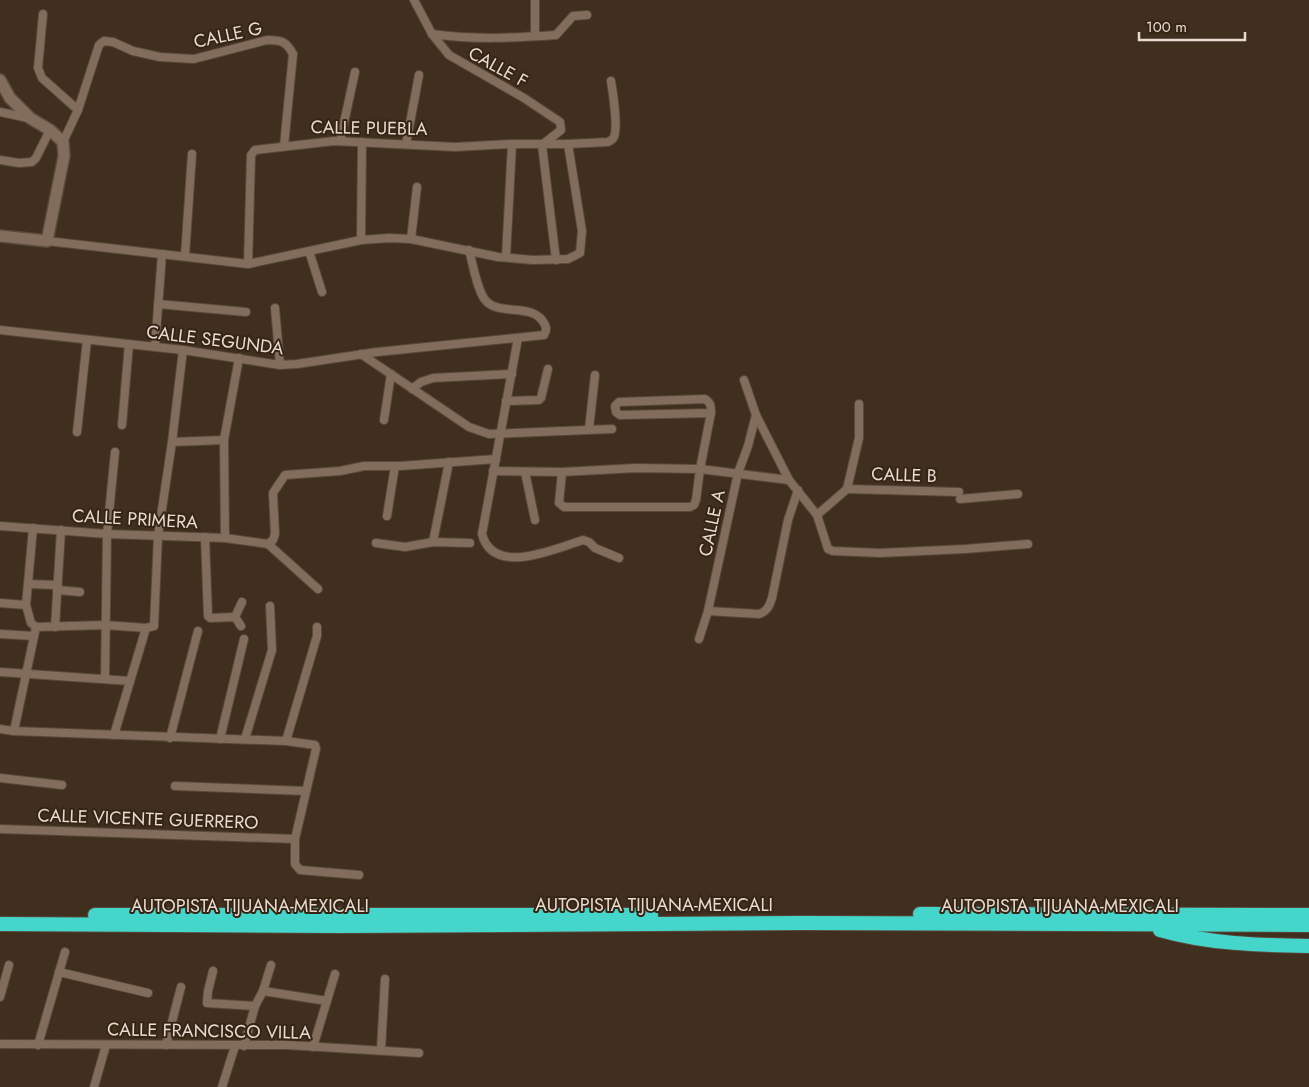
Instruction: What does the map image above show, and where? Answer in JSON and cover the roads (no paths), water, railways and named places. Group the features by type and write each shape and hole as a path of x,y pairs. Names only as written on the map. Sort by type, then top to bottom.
{"highway":[{"name":"AUTOPISTA TIJUANA-MEXICALI","path":"0,915 1309,915"},
{"name":"AUTOPISTA TIJUANA-MEXICALI","path":"0,924 340,926 802,923 1309,925"},
{"path":"1142,925 1176,935 1237,944 1309,946"}],"main road":[{"path":"0,80 10,98 30,118 50,130 63,142 64,156 47,240 0,236"}],"street":[{"name":"CALLE F","path":"414,0 432,34 443,49 457,61 524,98 560,122 562,126 558,133 542,145"},
{"path":"535,0 535,36"},
{"path":"43,14 38,68 42,78 78,110 63,142"},
{"path":"432,34 461,38 496,39 556,35 573,16 587,15"},
{"name":"CALLE G","path":"78,110 99,45 104,41 109,40 132,51 160,57 194,59 267,40 279,40 288,45 293,54 284,146"},
{"path":"340,141 355,72"},
{"path":"406,144 418,75"},
{"name":"CALLE PUEBLA","path":"248,264 252,152 255,150 340,141 455,147 608,142 615,136 611,80"},
{"path":"0,112 30,118"},
{"path":"0,160 19,163 32,162 50,130"},
{"path":"361,240 362,142"},
{"path":"506,257 512,144"},
{"path":"47,240 248,264 361,240 399,237 506,257 568,259 580,253 582,232 568,144"},
{"path":"542,145 556,260"},
{"path":"185,256 192,154"},
{"path":"411,239 417,187"},
{"name":"CALLE SEGUNDA","path":"0,330 183,350 280,365 361,354 544,335 546,327 535,314 494,306 488,303 481,294 469,250"},
{"path":"309,251 322,292"},
{"path":"155,347 162,254"},
{"path":"158,304 246,312"},
{"path":"275,308 280,365"},
{"path":"518,338 482,534 487,547 494,554 513,558 529,556 583,540 589,542 595,548 619,558"},
{"path":"77,432 86,340"},
{"path":"122,425 129,344"},
{"path":"114,735 130,681 150,627 158,536 183,350"},
{"path":"361,354 479,432 500,434 612,429"},
{"path":"225,538 224,440 239,358"},
{"path":"506,402 539,400 548,369"},
{"path":"384,420 391,374"},
{"path":"412,389 421,382 433,378 512,374"},
{"path":"589,429 594,375"},
{"path":"744,380 756,415 789,480 817,515 828,549 833,551 880,554 1028,544"},
{"path":"562,472 559,503 561,506 568,508 690,508 696,500 711,413 709,402 705,399 619,402 615,406 616,412 620,415 711,413"},
{"name":"CALLE B","path":"817,515 847,489 859,438 858,404"},
{"name":"CALLE A","path":"699,638 708,611 738,473 748,446 756,415"},
{"path":"172,442 224,440"},
{"path":"105,679 107,534 115,452"},
{"path":"318,589 268,544 273,540 275,534 273,493 285,475 340,472 364,466 395,466 496,459"},
{"path":"433,542 449,462"},
{"path":"387,516 395,466"},
{"path":"493,472 562,472 636,468 700,469 789,480"},
{"path":"525,472 535,520"},
{"name":"CALLE B","path":"847,489 959,495 1018,494"},
{"path":"708,611 759,614 768,609 788,520 798,490"},
{"name":"CALLE PRIMERA","path":"0,526 107,534 225,538 268,544"},
{"path":"33,528 26,605 31,623 36,627 105,625 150,627"},
{"path":"55,627 61,530"},
{"path":"205,537 208,616 235,617"},
{"path":"376,543 405,547 433,542 470,543"},
{"path":"28,584 80,592"},
{"path":"235,617 242,602"},
{"path":"0,603 26,605"},
{"path":"245,740 272,650 270,606"},
{"path":"235,617 241,626"},
{"path":"14,731 36,627"},
{"path":"286,741 317,636 317,627"},
{"path":"170,738 198,631"},
{"path":"0,634 34,636"},
{"path":"220,739 244,639"},
{"path":"0,672 130,681"},
{"path":"0,729 170,738 286,741 315,745 316,749 295,839 295,864 300,870 359,875"},
{"path":"0,778 62,785"},
{"path":"175,786 306,791"},
{"name":"CALLE VICENTE GUERRERO","path":"0,829 295,839"},
{"path":"38,1045 65,952"},
{"path":"0,997 3,973 9,965"},
{"path":"244,1046 255,1006 263,991 271,965"},
{"path":"213,971 207,1003 255,1006"},
{"path":"60,972 148,993"},
{"path":"312,1046 335,974"},
{"path":"381,1050 385,978"},
{"path":"166,1045 181,987"},
{"path":"263,991 327,1000"},
{"name":"CALLE FRANCISCO VILLA","path":"0,1044 312,1046 418,1053"},
{"path":"94,1087 106,1045"},
{"path":"222,1087 235,1046"}]}
